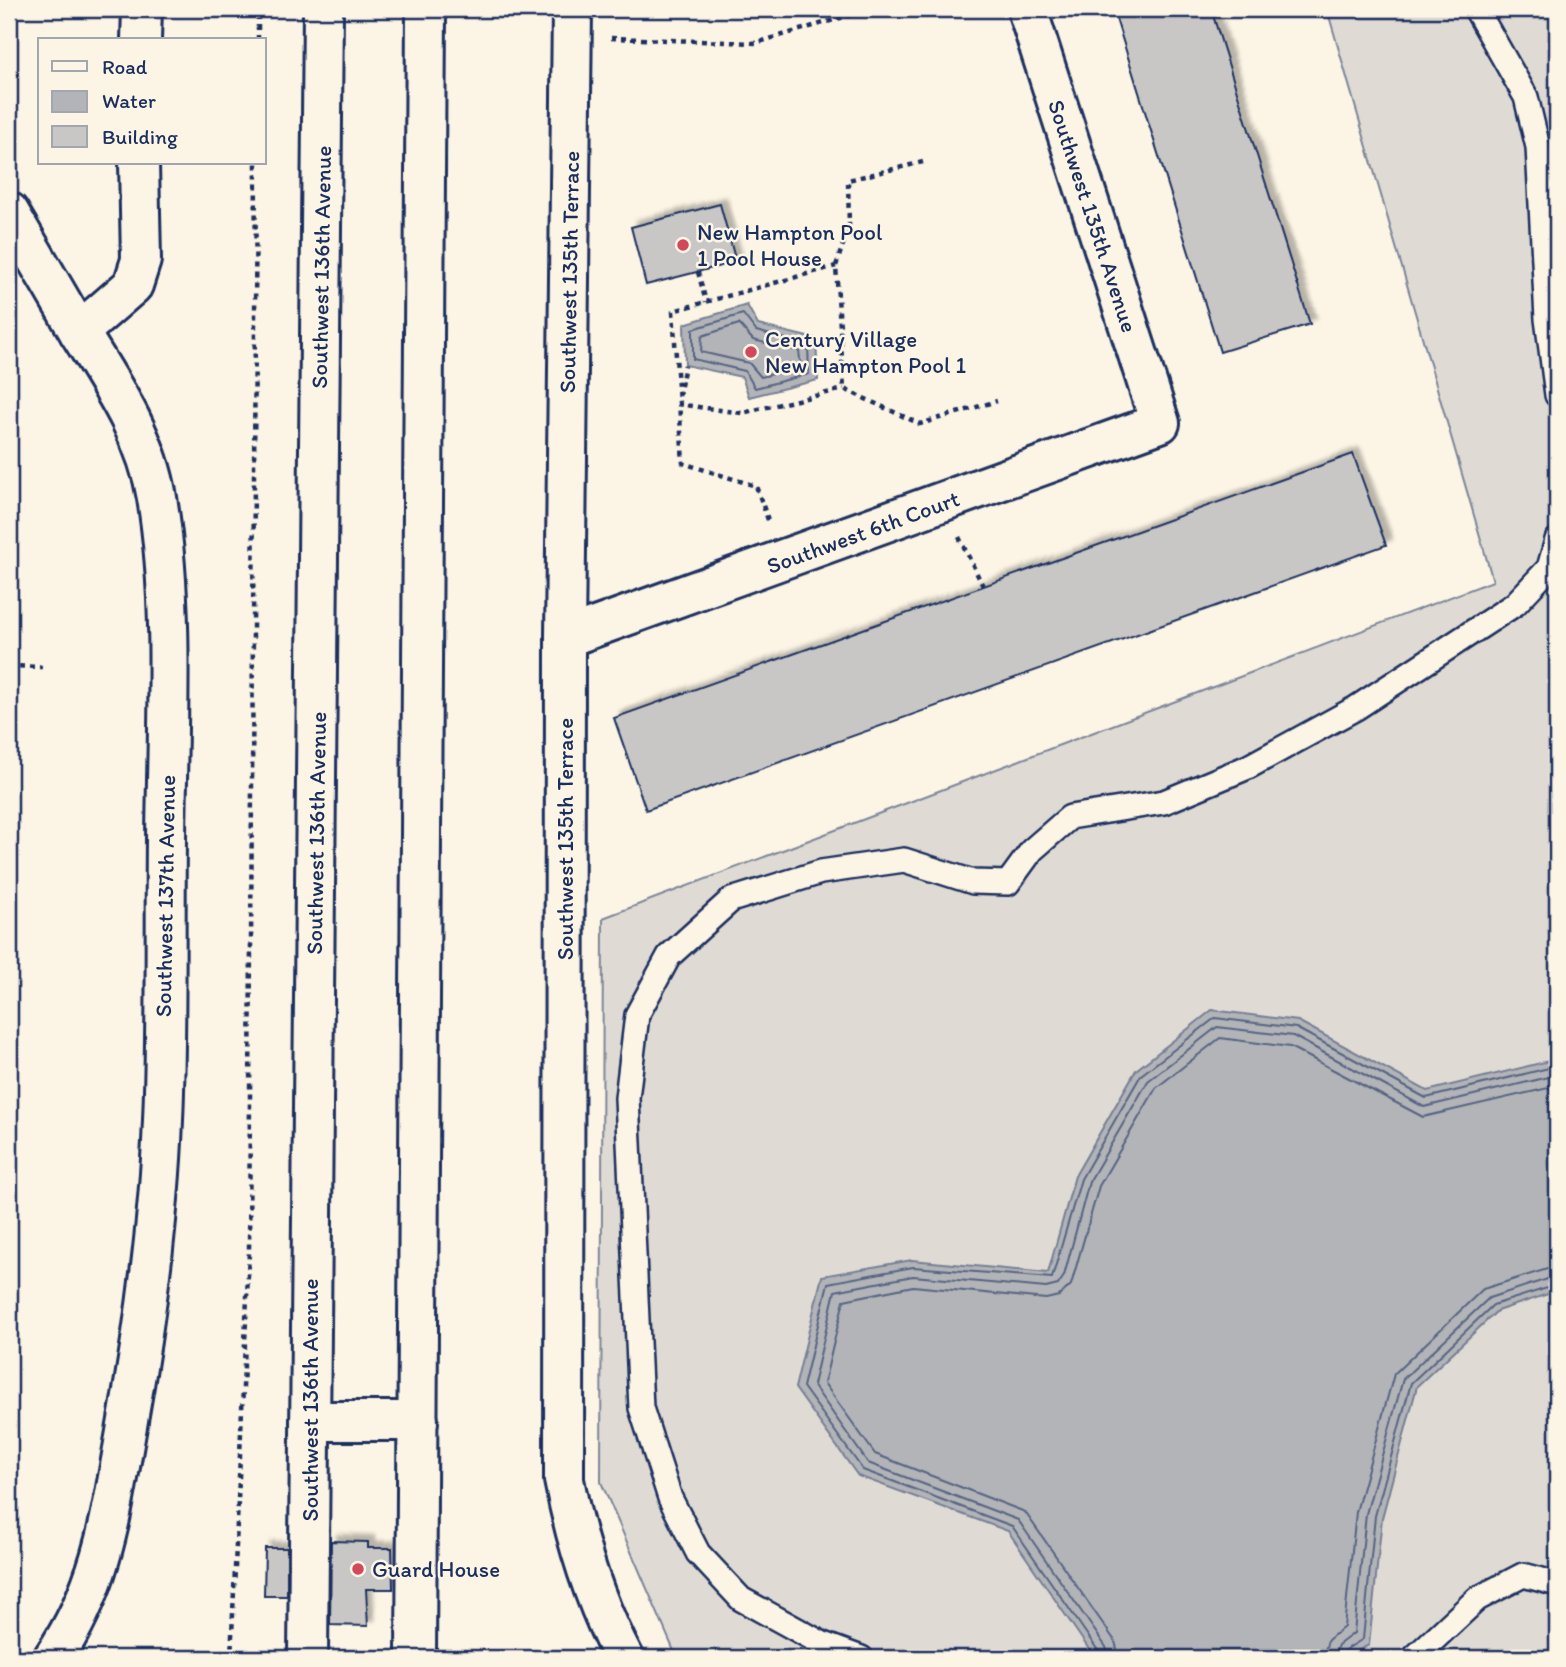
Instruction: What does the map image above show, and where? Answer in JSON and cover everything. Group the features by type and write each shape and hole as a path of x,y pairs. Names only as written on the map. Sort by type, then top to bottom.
{"street":[{"path":"141,38 142,9"},
{"name":"Southwest 136th Avenue","path":"308,1658 323,9"},
{"path":"416,1658 426,9"},
{"name":"Southwest 135th Avenue","path":"1027,9 1160,423"},
{"name":"Southwest 135th Terrace","path":"572,24 565,638 564,1480 575,1539 595,1598 624,1658"},
{"path":"79,331 133,285 141,260 139,164"},
{"name":"Southwest 137th Avenue","path":"9,212 144,444 156,495 162,544 166,646 163,1121 156,1221 137,1368 99,1569 75,1627 53,1658"},
{"name":"Southwest 6th Court","path":"565,638 1160,423"},
{"path":"310,1421 418,1421"}],"lane":[{"path":"1476,9 1526,97 1538,147 1547,319 1557,395"},
{"path":"861,1658 823,1644 741,1599 698,1553 670,1498 641,1408 627,1098 637,1015 669,956 731,900 821,872 904,860 973,882 1008,883 1032,850 1070,817 1164,802 1248,767 1356,708 1515,604 1549,568 1557,540"},
{"path":"1414,1658 1477,1599 1523,1575 1557,1584"}],"path":[{"path":"258,9 258,38"},
{"path":"572,24 644,37 756,43 871,9"},
{"path":"844,389 836,266 849,226 848,180 923,162"},
{"path":"230,1658 249,1252 256,164"},
{"path":"783,560 756,486 683,463 677,405 673,311 836,266"},
{"path":"698,272 706,302"},
{"path":"677,405 685,365"},
{"path":"677,405 742,413 844,389 920,424 997,401"},
{"path":"942,503 984,586"},
{"path":"9,666 43,667"}],"shaded area":[{"path":"1327,9 1557,9 1557,1658 677,1658 601,1482 603,918 1493,581"}],"water":[{"name":"Century Village New Hampton Pool 1","path":"747,305 758,325 816,339 818,380 749,397 742,377 685,365 684,324"},
{"path":"1212,1010 1298,1021 1427,1091 1557,1059 1557,1291 1497,1311 1417,1386 1382,1518 1369,1645 1344,1658 1095,1658 1008,1531 858,1476 795,1388 822,1276 912,1260 1048,1273 1075,1176 1136,1070"}],"building":[{"path":"1113,9 1211,9 1310,324 1220,352"},
{"name":"New Hampton Pool 1 Pool House","path":"720,204 736,262 646,285 631,227"},
{"path":"1353,454 1386,545 646,810 614,718"},
{"name":"Guard House","path":"331,1541 368,1542 368,1548 392,1548 393,1589 366,1589 368,1626 330,1625"},
{"path":"265,1548 287,1548 287,1596 264,1596"}],"place":[{"name":"New Hampton Pool 1 Pool House","path":"683,245"},
{"name":"Century Village New Hampton Pool 1","path":"751,352"},
{"name":"Guard House","path":"358,1569"}]}
